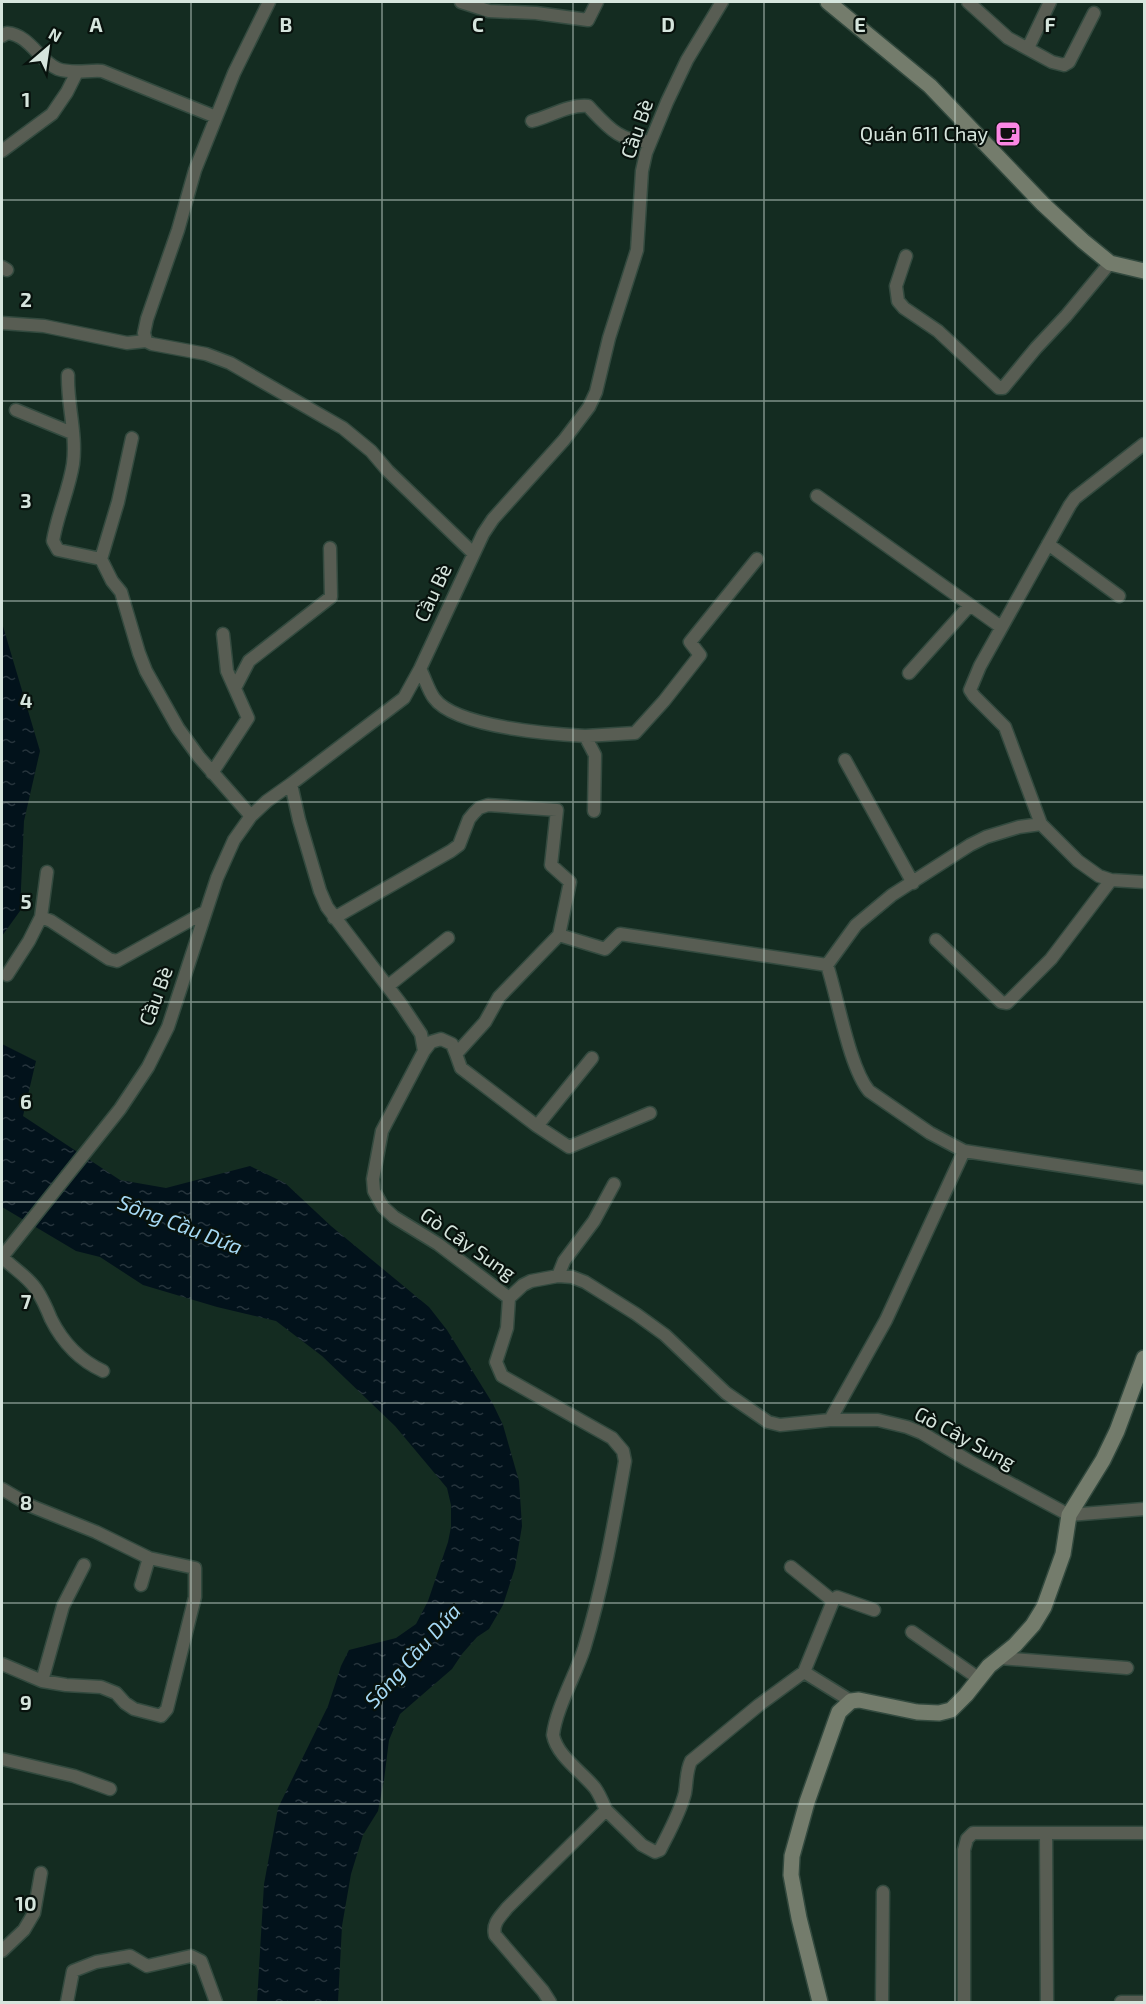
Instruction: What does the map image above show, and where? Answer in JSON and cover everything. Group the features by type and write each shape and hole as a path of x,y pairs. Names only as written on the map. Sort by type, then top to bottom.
{"street":[{"path":"146,341 144,333 147,319 178,230 195,170 241,58 269,2"},
{"path":"461,2 489,11 588,20 597,2"},
{"name":"Cầu Bè","path":"3,1255 120,1109 148,1067 171,1017 226,855 251,816 267,801 404,698 420,669 473,554 493,519 564,440 589,407 596,392 609,338 637,250 642,171 651,141 687,60 722,2"},
{"path":"828,2 930,86 1043,204 1110,263 1144,271"},
{"path":"968,2 1008,38 1064,65 1069,62 1094,13"},
{"path":"1028,48 1050,2"},
{"path":"2,36 12,33 20,37 57,69 77,72 102,71 216,117"},
{"path":"2,151 51,114 67,92 77,72"},
{"path":"532,121 567,109 588,106 612,132 621,137 639,142 651,141"},
{"path":"906,256 896,286 898,302 938,331 999,388 1004,388 1110,263"},
{"path":"2,323 44,326 127,343 146,341 206,354 230,363 269,383 343,428 371,451 388,471 473,554"},
{"path":"68,375 73,463 53,541 58,550 101,559"},
{"path":"16,410 72,434"},
{"path":"132,438 118,502 101,559 121,592 139,653 155,688 178,728 212,773 251,816"},
{"path":"1144,444 1075,498 1001,627 977,671 970,690 1005,728 1041,824 1078,861 1099,876 1111,880 1144,882"},
{"path":"817,496 1001,627"},
{"path":"1048,544 1119,596"},
{"path":"235,688 249,661 331,597 330,548"},
{"path":"420,669 434,698 447,709 467,718 539,733 585,736 635,733 700,655 690,642 757,559"},
{"path":"909,673 970,605"},
{"path":"212,773 248,718 227,670 223,634"},
{"path":"585,736 595,755 594,811"},
{"path":"845,760 913,883"},
{"path":"291,784 320,891 334,918 388,986 421,1034 424,1052"},
{"path":"334,918 459,845 469,819 478,808 488,806 557,810 551,865 570,882 559,935 499,997 485,1022 456,1054"},
{"path":"827,965 856,925 876,907 970,845 986,837 1019,827 1041,824"},
{"path":"7,975 29,941 40,917 47,872"},
{"path":"936,940 986,989 1001,1002 1007,1003 1052,959 1111,880"},
{"path":"40,917 51,921 109,959 117,961 205,912"},
{"path":"559,935 605,949 620,934 827,965"},
{"path":"388,986 448,938"},
{"path":"827,965 850,1048 864,1085 913,1123 964,1151 1144,1178"},
{"path":"424,1052 431,1042 441,1039 452,1044 461,1068 569,1148 650,1113"},
{"name":"Gò Cây Sung","path":"424,1052 382,1131 373,1179 374,1191 383,1207 394,1217 431,1239 509,1298 531,1281 558,1276 572,1277 585,1282 621,1303 665,1335 726,1393 768,1422 780,1425 830,1420 878,1420 907,1427 922,1433 1069,1515"},
{"path":"537,1126 592,1058"},
{"path":"830,1420 886,1320 964,1151"},
{"path":"558,1276 564,1261 594,1221 614,1184"},
{"path":"3,1255 39,1292 56,1327 73,1351 88,1364 104,1371"},
{"path":"509,1298 507,1328 496,1362 502,1376 612,1438 623,1451 625,1461 610,1548 598,1600 576,1672 553,1735 554,1743 560,1751 598,1791 606,1810 642,1845 655,1852 660,1850 681,1805 685,1792 687,1768 691,1761 759,1705 804,1672 833,1601 837,1597 874,1610"},
{"path":"804,1672 851,1701 868,1702 917,1712 939,1713 951,1710 978,1678 1016,1645 1034,1625 1044,1607 1063,1554 1069,1515 1103,1460 1143,1367"},
{"path":"2,1489 31,1506 96,1532 149,1558 195,1568 195,1597 167,1708 160,1716 134,1709 116,1693 101,1687 42,1681 2,1664"},
{"path":"1069,1515 1144,1509"},
{"path":"141,1585 149,1558"},
{"path":"42,1681 63,1606 84,1565"},
{"path":"790,1567 833,1601"},
{"path":"912,1632 978,1678"},
{"path":"1000,1658 1127,1668"},
{"path":"820,2002 799,1918 791,1875 792,1856 807,1802 839,1712 851,1701"},
{"path":"2,1759 74,1776 110,1789"},
{"path":"550,2002 495,1935 495,1924 507,1908 606,1810"},
{"path":"964,2002 964,1850 967,1839 973,1833 1144,1833"},
{"path":"1046,1834 1047,2002"},
{"path":"2,1951 24,1930 34,1913 41,1873"},
{"path":"882,2002 883,1892"},
{"path":"67,2002 73,1971 96,1962 130,1956 147,1966 191,1956 201,1961 216,2002"},
{"path":"1120,2002 1144,2002"}],"water":[{"path":"2,623 40,751 24,821 20,911 2,936"},
{"name":"Sông Cầu Dứa","path":"2,1044 36,1061 23,1116 120,1180 166,1188 250,1166 285,1183 331,1226 429,1307 447,1330 493,1404 503,1425 519,1481 522,1526 515,1568 503,1605 489,1629 477,1637 452,1669 400,1714 389,1740 378,1811 363,1835 351,1874 342,1926 338,2002 257,2002 264,1884 278,1808 328,1706 341,1666 349,1650 396,1638 416,1624 428,1601 448,1542 451,1505 447,1488 395,1426 322,1356 276,1321 217,1307 143,1285 100,1257 76,1251 2,1207"}],"place":[{"name":"Quán 611 Chay","path":"1008,134"}]}
